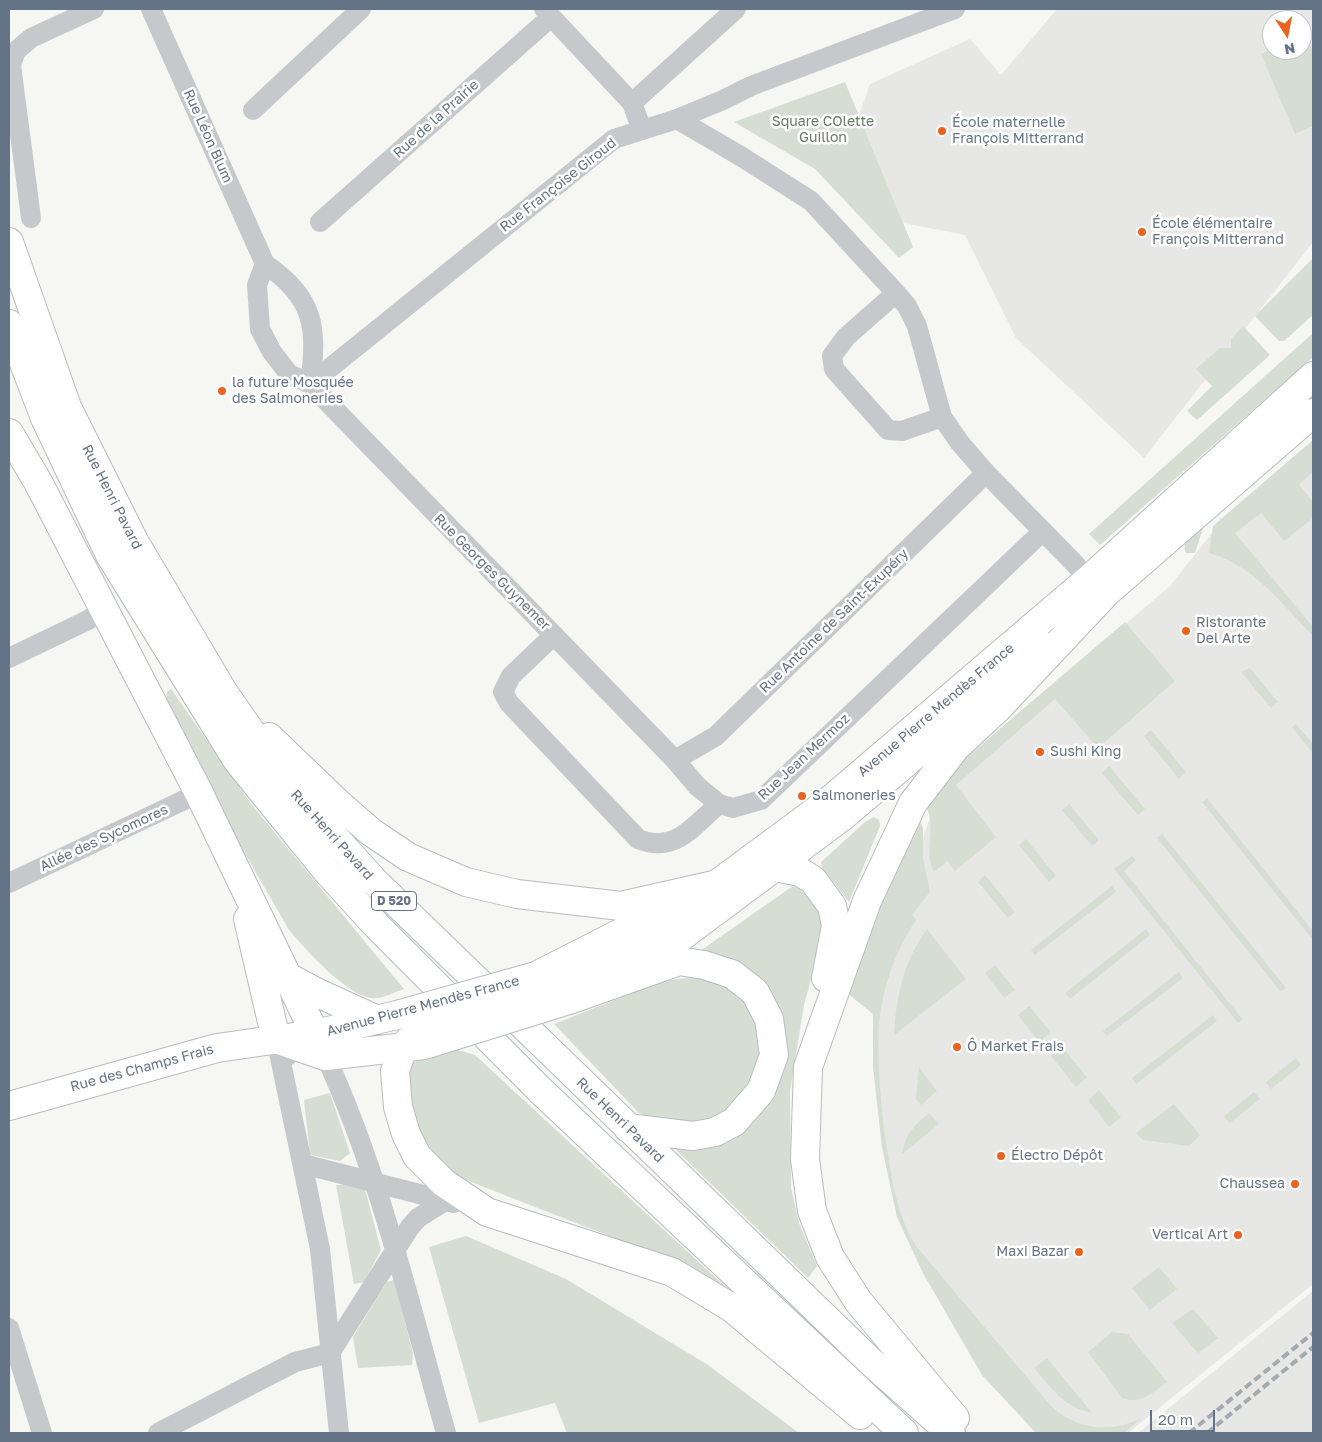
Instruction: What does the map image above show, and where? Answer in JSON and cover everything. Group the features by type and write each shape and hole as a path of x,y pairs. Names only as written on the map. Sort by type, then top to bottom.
{"main road":[{"name":"Rue Henri Pavard","path":"9,242 67,407 135,544 222,690 289,787 374,881 870,1361 951,1433"},
{"name":"Rue Henri Pavard","path":"9,324 45,418 110,555 237,760 326,870 376,925 547,1097 904,1433"},
{"name":"Avenue Pierre Mendès France","path":"552,986 658,954 843,816 1097,586 1187,490 1313,376"},
{"path":"1187,490 1272,426 1313,390"},
{"name":"Avenue Pierre Mendès France","path":"552,986 640,941 828,802 1313,413"},
{"path":"9,432 38,482 105,609 199,793 320,1045"},
{"path":"808,1067 867,901 913,803 956,747 999,707 1097,586"},
{"path":"222,690 340,805 371,832 408,857 466,882 517,894 621,906 714,885 776,867 800,872 813,880 832,906 836,926 808,1067 805,1159 812,1211 830,1257 858,1300 966,1433"},
{"path":"235,866 279,1050"},
{"path":"288,977 318,994 404,1032 552,986 679,961 704,964 732,974 755,992 769,1018 774,1055 761,1091 734,1122 715,1132 693,1136 628,1128"},
{"path":"404,1032 395,1071 398,1107 406,1134 417,1156 444,1183 487,1212 672,1272 732,1308 882,1433"},
{"name":"Avenue Pierre Mendès France","path":"279,1050 404,1032"},
{"name":"Avenue Pierre Mendès France","path":"320,1045 404,1032"},
{"name":"Rue des Champs Frais","path":"9,1106 208,1050 279,1050"}],"street":[{"path":"31,218 11,65 16,51 31,38 94,9"},
{"name":"Rue Léon Blum","path":"151,9 265,264 295,287 306,306 314,337 310,384"},
{"path":"254,110 361,9"},
{"path":"632,103 736,9"},
{"name":"Rue Françoise Giroud","path":"310,384 614,139 677,119 751,86 955,9"},
{"name":"Rue de la Prairie","path":"320,222 548,13 632,103 642,130"},
{"path":"677,119 742,157 810,201 896,293 907,306 917,326 942,417 960,443 986,473 1097,586"},
{"path":"265,264 257,285 260,329 272,352 289,374 310,384"},
{"path":"896,293 846,337 832,356 834,369 888,430 902,431 942,417"},
{"name":"Rue Georges Guynemer","path":"310,384 676,760 697,786 719,804"},
{"name":"Rue Antoine de Saint-Exupéry","path":"676,760 716,736 986,473"},
{"name":"Rue Jean Mermoz","path":"719,804 733,808 761,800 1043,532"},
{"path":"9,658 88,620 105,609"},
{"path":"554,635 511,676 503,692 509,702 638,839 652,844 667,844 681,837 719,804"},
{"name":"Allée des Sycomores","path":"9,882 199,793"},
{"path":"320,1045 357,1131 374,1183 446,1433"},
{"path":"279,1050 320,1248 339,1433"},
{"path":"303,1164 487,1212"},
{"path":"158,1433 295,1362 330,1353 410,1228 418,1218 445,1201"},
{"path":"9,1328 42,1433"}],"shaded area":[{"name":"École élémentaire François Mitterrand","path":"1057,9 1313,9 1313,242 1144,458 1016,338 965,235 903,223 859,116 870,84 970,39 1001,75"},
{"path":"1313,440 1313,1284 1128,1433 1036,1433 982,1375 923,1273 897,1217 882,1147 873,1066 873,1013 916,858 935,803 966,760 1170,586 1223,519"},
{"path":"1313,1291 1313,1433 1138,1433 1277,1320"}],"green space":[{"path":"1312,50 1313,126 1295,134 1264,60 1312,60"},
{"name":"Square COlette Guillon","path":"845,82 913,247 899,258 815,169 734,122"},
{"path":"1313,258 1313,315 1284,341 1279,341 1255,316"},
{"path":"1243,326 1270,355 1197,420 1187,411 1212,386 1196,369 1220,348 1231,348 1231,339"},
{"path":"1313,333 1313,357 1100,545 1089,534"},
{"path":"1313,440 1313,472 1299,484 1313,502 1313,518 1284,541 1261,513 1235,533 1313,627 1313,636 1253,576 1225,559 1209,553 1213,526"},
{"path":"1205,522 1195,553 1186,553 1185,544 1187,540"},
{"path":"1125,622 1175,681 1098,748 1055,699 956,785 996,837 955,871 948,861 934,872 930,856 930,823 926,806 947,774"},
{"path":"1250,668 1278,702 1271,708 1241,672"},
{"path":"171,689 252,805 404,989 379,998 371,998 360,994 326,970 289,930 179,739 166,709 167,692"},
{"path":"1296,724 1313,744 1313,754 1292,727"},
{"path":"1151,730 1186,772 1179,779 1144,736"},
{"path":"1109,766 1145,809 1138,815 1102,773"},
{"path":"1207,798 1313,931 1313,940 1202,802"},
{"path":"1069,804 1099,840 1092,846 1062,810"},
{"path":"918,814 923,829 923,858 930,892 912,915 916,920 894,962 883,996 879,1028 879,1076 884,1128 892,1177 900,1210 916,1246 1052,1407 1073,1421 1095,1427 1118,1426 1142,1418 1124,1433 1036,1433 982,1375 923,1273 897,1217 882,1147 873,1066 873,1014 847,993 878,897"},
{"path":"874,817 879,820 880,826 849,902 822,868 821,862 865,822"},
{"path":"1162,834 1286,988 1281,992 1157,838"},
{"path":"1026,839 1056,876 1049,882 1019,845"},
{"path":"1132,856 1136,860 1124,871 1243,1020 1238,1023 1114,869"},
{"path":"985,875 1015,912 1008,918 978,882"},
{"path":"800,881 824,914 825,928 804,1005 790,1091 791,1188 799,1223 817,1266 808,1278 674,1148 707,1144 775,1091 750,973 724,957 700,951"},
{"path":"1112,886 1116,892 1035,955 1031,950"},
{"path":"927,929 966,979 894,1035 899,993 907,966 912,953"},
{"path":"1146,929 1150,935 1070,999 1065,993"},
{"path":"995,965 1015,990 1004,998 985,973"},
{"path":"1179,972 1183,978 1107,1036 1103,1031"},
{"path":"711,975 738,993 758,1018 764,1050 742,1102 708,1122 662,1123 639,1113 554,1024 663,981"},
{"path":"1029,1006 1051,1032 1039,1042 1018,1015"},
{"path":"1213,1015 1217,1021 1136,1084 1132,1078"},
{"path":"1062,1047 1087,1077 1076,1087 1051,1056"},
{"path":"458,1050 475,1055 729,1290 727,1293 645,1250 456,1176 446,1167 429,1148 415,1126 407,1102 405,1086 413,1063 428,1055"},
{"path":"1296,1058 1301,1065 1271,1089 1266,1082"},
{"path":"919,1067 937,1091 921,1105 916,1099"},
{"path":"1099,1090 1121,1117 1109,1127 1088,1100"},
{"path":"1254,1092 1260,1099 1230,1123 1224,1116"},
{"path":"330,1093 350,1153 340,1161 310,1155 304,1100"},
{"path":"1174,1104 1200,1135 1189,1146 1143,1140 1136,1133"},
{"path":"929,1113 939,1124 902,1154 905,1141 911,1131"},
{"path":"336,1185 364,1185 381,1250 364,1282 354,1284"},
{"path":"466,1236 566,1279 708,1365 799,1433 567,1433 555,1403 479,1423 429,1247"},
{"path":"1159,1267 1177,1289 1150,1310 1132,1288"},
{"path":"394,1280 413,1353 412,1365 358,1368 353,1337 387,1282"},
{"path":"1193,1309 1218,1338 1198,1353 1172,1323"},
{"path":"1112,1332 1128,1334 1167,1382 1141,1399 1129,1400 1122,1398 1088,1352"},
{"path":"1047,1358 1092,1413 1066,1402 1034,1368"}],"railway":[{"path":"1189,1433 1313,1333"},
{"path":"1207,1433 1313,1347"}],"place":[{"name":"École maternelle François Mitterrand","path":"942,131"},
{"name":"École élémentaire François Mitterrand","path":"1142,232"},
{"name":"la future Mosquée des Salmoneries","path":"222,391"},
{"name":"Ristorante Del Arte","path":"1186,631"},
{"name":"Sushi King","path":"1040,752"},
{"name":"Salmoneries","path":"802,796"},
{"name":"Ô Market Frais","path":"957,1047"},
{"name":"Électro Dépôt","path":"1001,1156"},
{"name":"Chaussea","path":"1295,1184"},
{"name":"Vertical Art","path":"1238,1235"},
{"name":"Maxi Bazar","path":"1079,1252"}]}
